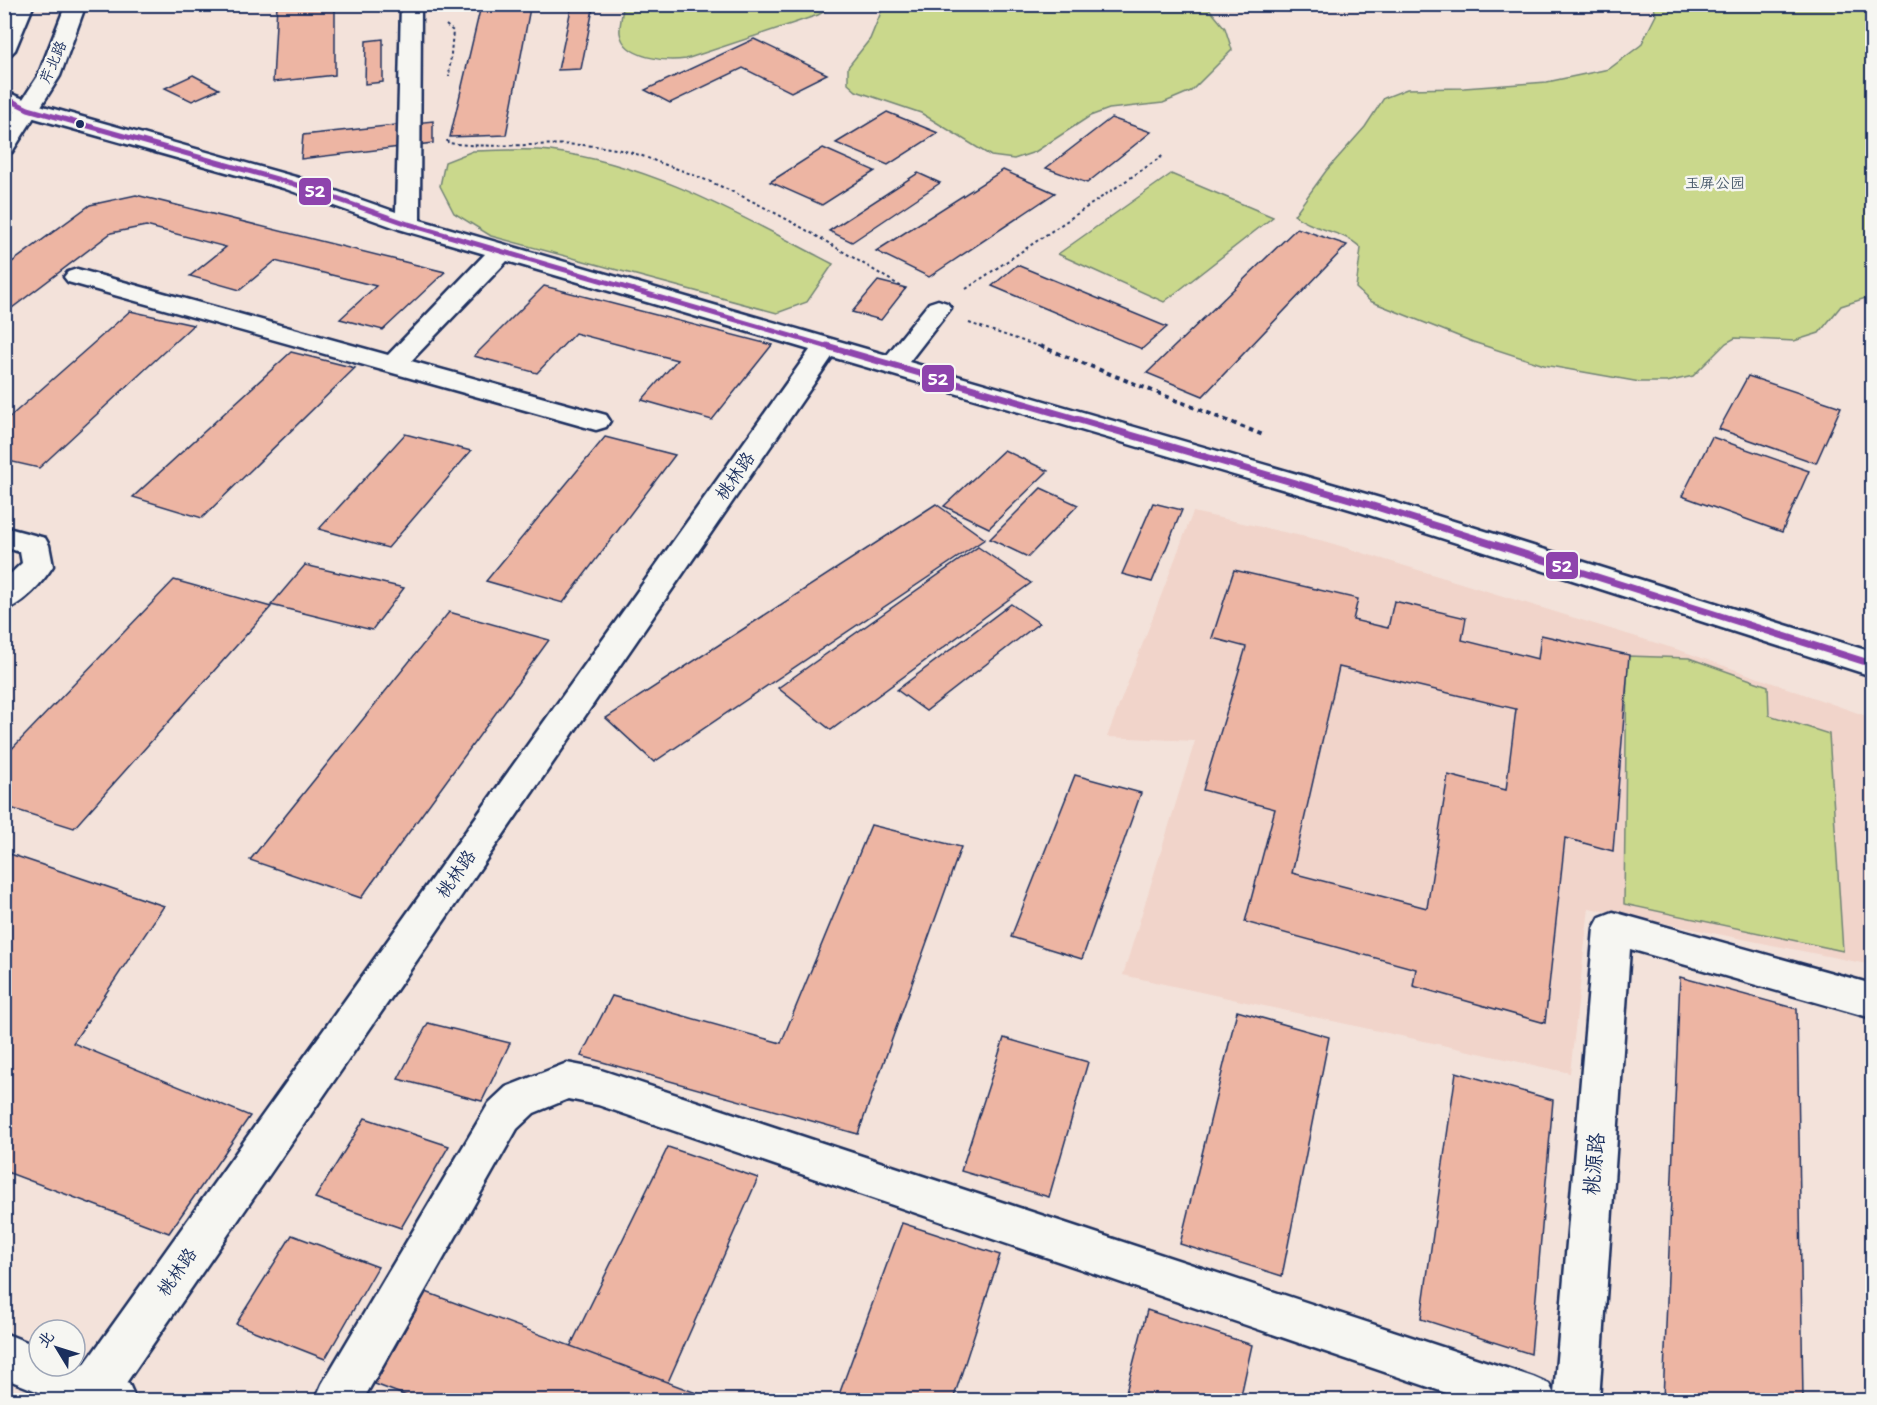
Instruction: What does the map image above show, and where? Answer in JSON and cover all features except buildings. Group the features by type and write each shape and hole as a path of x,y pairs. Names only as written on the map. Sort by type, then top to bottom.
{"street":[{"path":"4,50 24,4"},
{"name":"芹北路","path":"4,147 49,76 76,4"},
{"path":"408,224 411,4"},
{"path":"4,97 28,109 291,183 408,224 501,252 1370,506 1872,664"},
{"path":"392,366 501,252"},
{"path":"77,277 596,421"},
{"path":"891,367 938,308"},
{"name":"桃林路","path":"98,1398 825,348"},
{"path":"4,537 34,545 38,566 4,599"},
{"name":"桃源路","path":"1576,1401 1613,928 1872,1001"},
{"path":"338,1401 503,1116 520,1100 567,1081 598,1087 1533,1401"},
{"path":"4,1355 98,1398"}],"path":[{"path":"441,21 453,31 447,86"},
{"path":"445,136 448,143 469,146 572,143 636,155 698,177 752,201 816,235 957,319 1066,355 1263,435"},
{"path":"938,308 1164,155"}],"shaded area":[{"path":"1193,512 1324,541 1679,650 1872,718 1872,965 1589,908 1570,1073 1123,975 1195,741 1107,737"}],"green space":[{"path":"623,4 835,5 818,15 686,59 668,60 647,57 629,48 623,42 620,30"},
{"path":"884,5 1206,5 1225,28 1232,50 1191,91 1163,103 1109,109 1090,116 1035,152 1014,159 991,156 921,113 856,91 848,84 848,67 870,39"},
{"name":"玉屏公园","path":"1653,5 1872,5 1872,296 1841,306 1819,333 1794,341 1735,338 1726,343 1693,376 1667,382 1640,382 1544,365 1473,342 1370,301 1356,288 1361,248 1346,238 1294,215 1326,171 1365,127 1384,98 1407,89 1464,88 1547,82 1609,69 1641,45 1656,15"},
{"path":"473,151 550,151 625,168 661,180 731,211 833,264 807,302 777,313 491,236 454,213 440,186 445,162"},
{"path":"1171,174 1273,217 1164,302 1058,254"},
{"path":"1627,656 1689,658 1768,686 1769,715 1829,734 1843,951 1624,904"}],"transit line":[{"name":"52","path":"4,97 28,109 291,183 408,224 1370,505 1872,664"}]}
